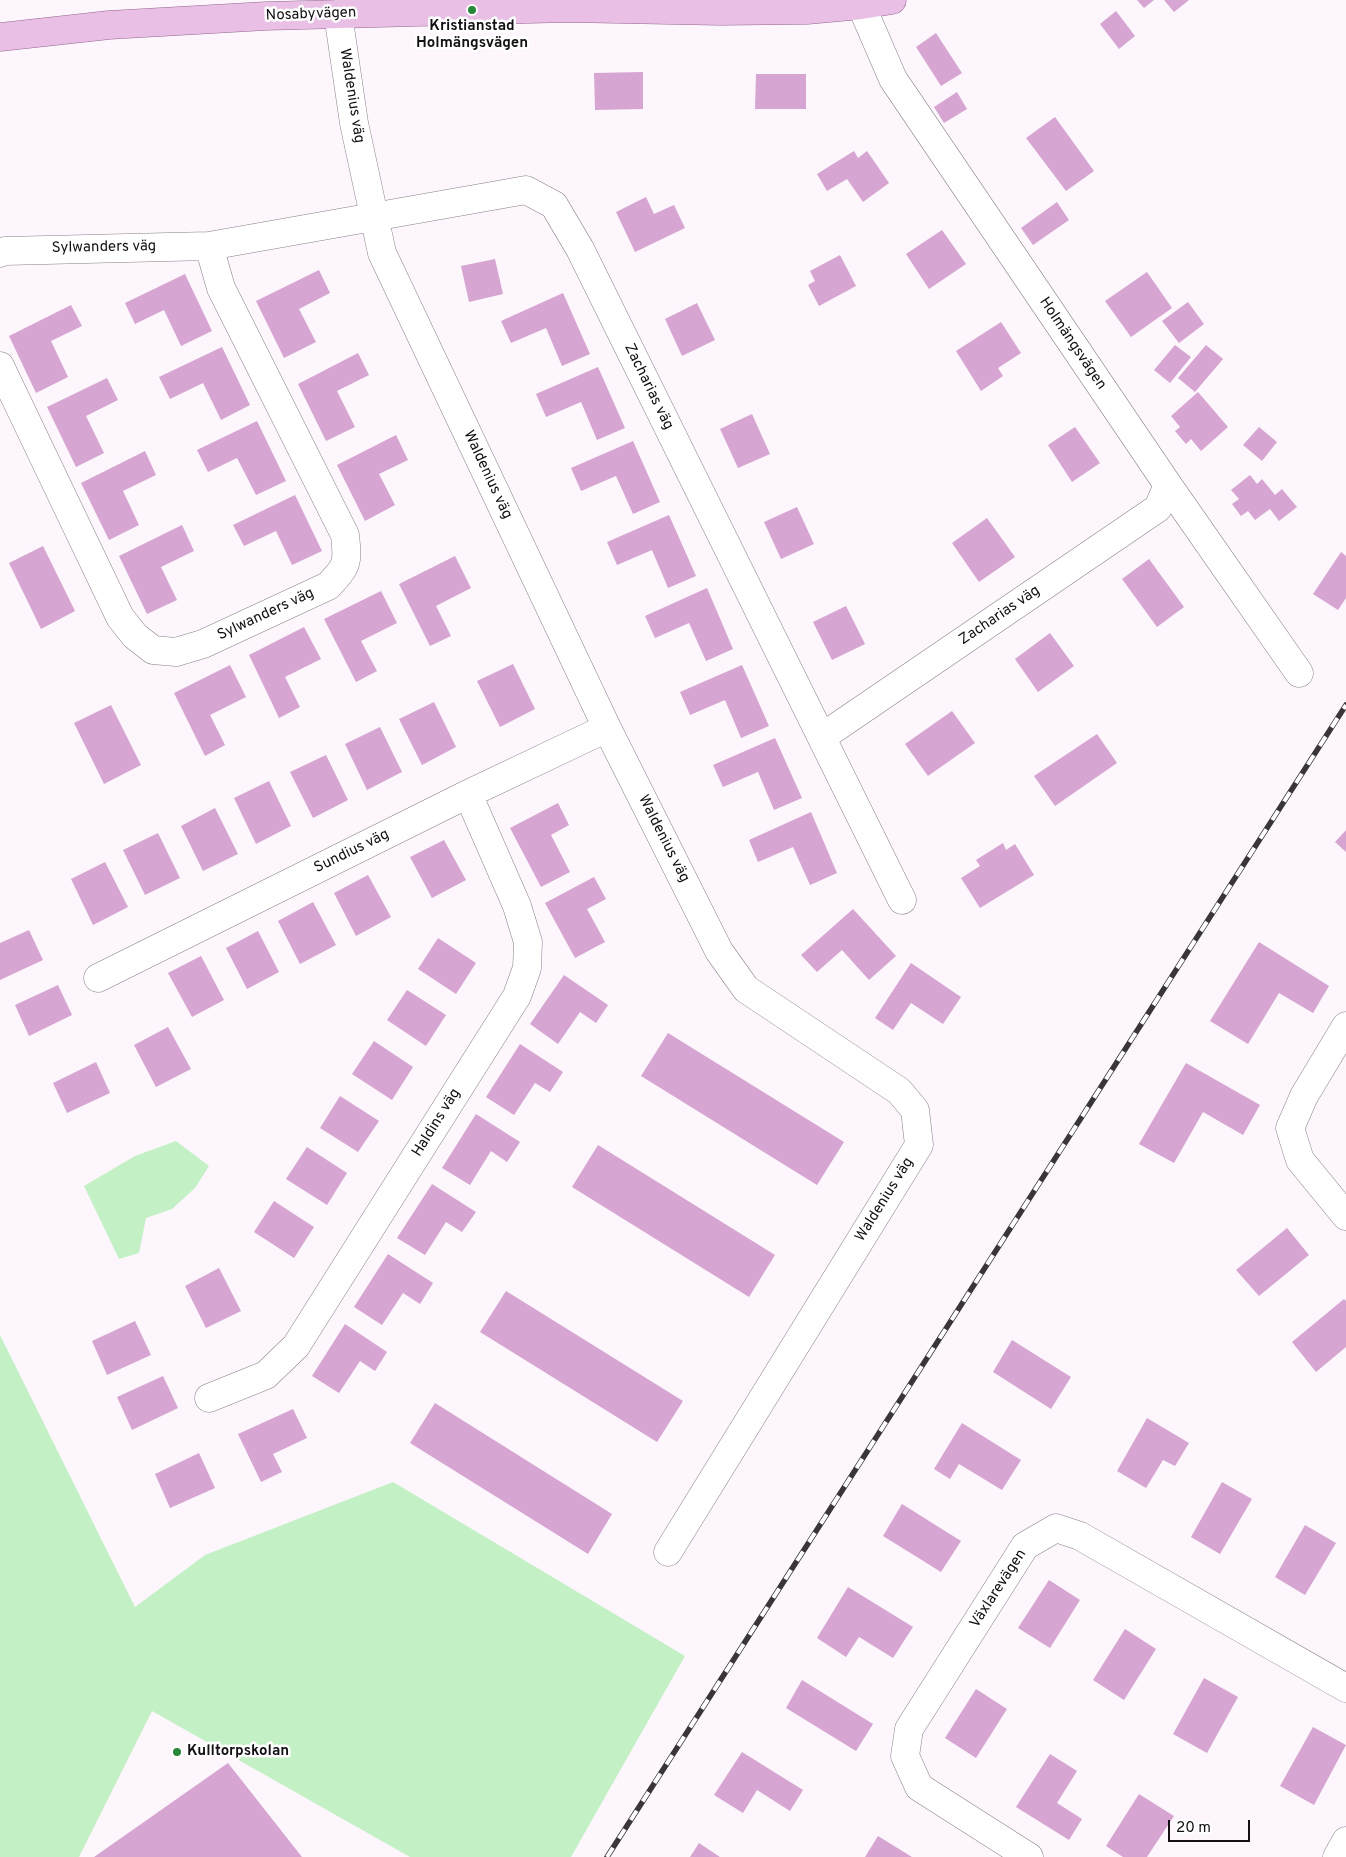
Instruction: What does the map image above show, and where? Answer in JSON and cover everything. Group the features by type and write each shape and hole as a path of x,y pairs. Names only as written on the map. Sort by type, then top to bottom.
{"main road":[{"name":"Nosabyvägen","path":"0,37 109,25 266,16 567,4 730,11 807,10 892,0"}],"street":[{"name":"Holmängsvägen","path":"860,5 893,79 1168,485 1299,673"},
{"name":"Waldenius väg","path":"338,14 354,123 382,252 607,728 719,951 746,989 899,1091 915,1110 919,1145 668,1552"},
{"name":"Zacharias väg","path":"374,216 526,190 554,205 580,248 902,900"},
{"name":"Sylwanders väg","path":"0,253 5,250 209,246 374,216"},
{"name":"Sylwanders väg","path":"0,366 120,617 135,636 153,650 176,652 203,644 328,586 341,572 347,559 345,535 221,288 209,246"},
{"name":"Zacharias väg","path":"822,737 1158,508 1168,485"},
{"name":"Sundius väg","path":"98,978 468,794 607,728"},
{"name":"Haldins väg","path":"209,1398 266,1375 296,1346 517,996 527,968 528,942 517,906 468,794"},
{"path":"1346,1026 1304,1096 1290,1128 1300,1160 1346,1216"},
{"name":"Växlarevägen","path":"1029,1857 919,1787 905,1756 909,1729 1025,1546 1056,1528 1080,1536 1346,1688"},
{"path":"1337,1857 1346,1841"}],"green space":[{"path":"176,1141 209,1166 195,1188 172,1209 146,1218 139,1253 119,1259 84,1186 135,1156"},
{"path":"0,1335 135,1607 205,1555 393,1482 685,1656 571,1857 410,1857 152,1711 79,1857 0,1857"}],"building":[{"path":"1137,0 1154,0 1144,8"},
{"path":"1164,0 1189,0 1174,12"},
{"path":"1116,11 1135,36 1119,49 1100,24"},
{"path":"936,33 962,73 941,86 916,47"},
{"path":"643,72 643,109 595,110 594,73"},
{"path":"756,74 806,74 806,109 755,109"},
{"path":"957,92 967,109 944,123 934,107"},
{"path":"1055,117 1094,171 1066,191 1026,138"},
{"path":"854,151 858,158 867,151 889,183 863,202 847,179 827,191 817,174"},
{"path":"646,197 654,214 674,205 685,228 635,252 616,212"},
{"path":"1057,202 1069,220 1033,245 1021,228"},
{"path":"942,230 966,264 929,289 906,254"},
{"path":"840,255 856,286 819,306 808,285 815,281 810,271"},
{"path":"495,259 503,294 469,302 461,266"},
{"path":"319,270 330,293 299,309 316,342 284,358 256,301"},
{"path":"1147,272 1172,308 1131,337 1105,301"},
{"path":"185,274 212,331 181,346 164,310 135,324 125,303"},
{"path":"563,293 590,354 562,366 546,328 511,343 501,321"},
{"path":"1188,302 1204,324 1179,343 1162,321"},
{"path":"697,303 715,340 682,356 665,319"},
{"path":"71,305 82,326 51,341 68,377 36,393 9,336"},
{"path":"1001,322 1021,353 998,368 1003,376 981,391 956,351"},
{"path":"1175,345 1191,357 1170,383 1154,370"},
{"path":"1206,345 1223,359 1195,392 1178,378"},
{"path":"222,347 250,405 221,420 203,383 170,399 159,377"},
{"path":"358,353 369,375 337,391 355,427 326,441 298,384"},
{"path":"598,367 625,428 597,440 581,402 546,417 536,394"},
{"path":"107,378 118,400 86,416 104,453 76,467 47,407"},
{"path":"1198,392 1228,427 1201,451 1191,439 1186,444 1175,431 1180,427 1171,416"},
{"path":"752,414 770,454 738,468 720,429"},
{"path":"257,421 286,481 256,495 237,458 208,472 197,450"},
{"path":"1075,427 1100,463 1072,482 1048,445"},
{"path":"1259,427 1277,442 1262,461 1243,445"},
{"path":"396,435 408,460 379,474 395,505 365,521 337,465"},
{"path":"633,441 660,502 633,514 616,476 581,491 571,468"},
{"path":"145,451 156,475 123,491 139,525 109,540 81,483"},
{"path":"1250,475 1257,484 1262,479 1275,495 1282,489 1297,507 1279,521 1270,509 1255,520 1248,511 1241,516 1232,504 1239,499 1231,490"},
{"path":"295,495 322,551 292,565 276,531 244,546 233,525"},
{"path":"797,507 814,544 781,559 764,522"},
{"path":"669,515 696,576 668,588 652,550 617,565 607,542"},
{"path":"987,518 1015,557 979,582 952,543"},
{"path":"182,525 194,551 161,567 177,600 147,614 119,556"},
{"path":"43,546 75,611 41,629 9,563"},
{"path":"1341,552 1346,556 1346,598 1338,610 1313,594"},
{"path":"455,556 471,588 436,606 451,636 430,646 399,584"},
{"path":"1149,559 1184,607 1157,627 1122,579"},
{"path":"707,588 733,649 706,661 689,623 655,638 645,616"},
{"path":"381,591 397,623 361,641 377,671 356,682 324,619"},
{"path":"846,606 865,644 832,660 813,622"},
{"path":"304,627 321,659 285,677 300,707 279,718 249,655"},
{"path":"1050,633 1074,666 1038,692 1015,659"},
{"path":"513,664 535,709 500,727 477,681"},
{"path":"230,665 246,697 210,715 225,745 205,756 174,693"},
{"path":"742,665 769,726 741,738 725,700 690,715 680,692"},
{"path":"434,702 456,747 422,765 399,719"},
{"path":"111,705 141,765 104,784 74,723"},
{"path":"952,711 975,743 928,776 905,744"},
{"path":"380,727 402,772 367,790 345,744"},
{"path":"1097,734 1117,763 1055,806 1034,776"},
{"path":"775,738 802,798 774,810 758,772 723,787 713,765"},
{"path":"326,755 348,800 313,818 290,772"},
{"path":"269,781 291,826 256,844 234,798"},
{"path":"558,803 569,825 551,835 570,872 541,887 510,828"},
{"path":"215,808 238,854 203,871 181,826"},
{"path":"811,812 837,873 810,885 793,847 758,862 749,840"},
{"path":"1346,830 1346,852 1335,842"},
{"path":"158,833 180,878 145,895 123,850"},
{"path":"444,840 466,880 432,898 410,857"},
{"path":"1003,843 1006,850 1015,844 1034,875 980,908 961,878 980,866 976,860"},
{"path":"105,862 128,907 93,925 71,879"},
{"path":"368,875 391,917 356,936 334,893"},
{"path":"594,877 606,899 587,909 605,942 575,958 545,903"},
{"path":"313,902 336,945 300,964 278,921"},
{"path":"853,909 896,956 869,980 842,950 817,972 801,955"},
{"path":"29,930 43,960 0,980 0,943"},
{"path":"258,931 279,972 247,989 226,948"},
{"path":"438,938 476,963 456,994 418,969"},
{"path":"1259,942 1329,986 1313,1013 1279,993 1248,1044 1210,1021"},
{"path":"201,956 224,1000 192,1017 168,973"},
{"path":"911,963 961,997 943,1024 911,1003 893,1030 875,1018"},
{"path":"564,975 608,1005 596,1023 580,1012 558,1044 530,1024"},
{"path":"58,985 72,1015 29,1036 15,1005"},
{"path":"407,990 446,1015 426,1046 387,1020"},
{"path":"168,1027 191,1069 156,1087 134,1045"},
{"path":"668,1033 844,1142 817,1185 641,1076"},
{"path":"374,1041 413,1067 392,1100 352,1074"},
{"path":"520,1044 563,1072 550,1092 535,1083 514,1115 486,1097"},
{"path":"96,1062 110,1093 67,1113 53,1083"},
{"path":"1186,1063 1260,1105 1243,1135 1203,1112 1174,1163 1139,1144"},
{"path":"340,1096 379,1121 358,1152 320,1128"},
{"path":"476,1114 520,1142 507,1162 491,1151 470,1185 442,1168"},
{"path":"598,1145 775,1255 749,1297 572,1187"},
{"path":"307,1147 347,1173 327,1205 286,1179"},
{"path":"432,1184 476,1212 462,1232 446,1222 425,1255 397,1238"},
{"path":"274,1201 314,1227 294,1258 254,1232"},
{"path":"1287,1228 1309,1255 1259,1296 1236,1270"},
{"path":"388,1254 433,1283 420,1304 403,1293 382,1325 354,1307"},
{"path":"219,1268 241,1311 206,1328 185,1286"},
{"path":"506,1291 683,1401 657,1442 480,1332"},
{"path":"1344,1299 1346,1301 1346,1347 1316,1372 1292,1342"},
{"path":"135,1321 151,1355 107,1375 92,1341"},
{"path":"345,1324 387,1352 375,1371 360,1361 339,1393 312,1376"},
{"path":"1012,1340 1071,1377 1051,1409 993,1372"},
{"path":"163,1376 178,1408 132,1430 117,1397"},
{"path":"435,1403 612,1514 588,1554 410,1443"},
{"path":"293,1409 307,1438 273,1454 282,1472 261,1482 238,1434"},
{"path":"1147,1418 1189,1443 1175,1466 1163,1460 1146,1488 1117,1471"},
{"path":"962,1423 1021,1460 1002,1490 959,1464 950,1479 934,1469"},
{"path":"199,1453 215,1488 170,1508 155,1474"},
{"path":"1222,1482 1252,1499 1220,1554 1191,1537"},
{"path":"902,1504 961,1541 941,1572 883,1536"},
{"path":"1305,1525 1336,1543 1305,1595 1275,1577"},
{"path":"1049,1580 1080,1600 1050,1648 1018,1628"},
{"path":"848,1587 913,1627 893,1658 859,1637 846,1657 817,1638"},
{"path":"1125,1629 1156,1649 1124,1700 1093,1680"},
{"path":"1204,1678 1238,1697 1207,1753 1173,1734"},
{"path":"802,1680 873,1724 856,1751 786,1708"},
{"path":"976,1689 1007,1709 976,1758 945,1738"},
{"path":"1313,1727 1346,1745 1314,1805 1280,1786"},
{"path":"742,1752 803,1790 790,1811 757,1790 743,1813 714,1795"},
{"path":"1050,1754 1077,1771 1057,1803 1082,1819 1069,1840 1016,1807"},
{"path":"228,1763 302,1857 94,1857"},
{"path":"1139,1794 1174,1816 1147,1857 1123,1857 1106,1846"},
{"path":"878,1836 912,1857 865,1857"},
{"path":"699,1843 720,1857 690,1857"}],"railway":[{"path":"607,1857 1346,705"}],"place":[{"name":"Kristianstad Holmängsvägen","path":"472,10"},
{"name":"Kulltorpskolan","path":"177,1752"}]}
